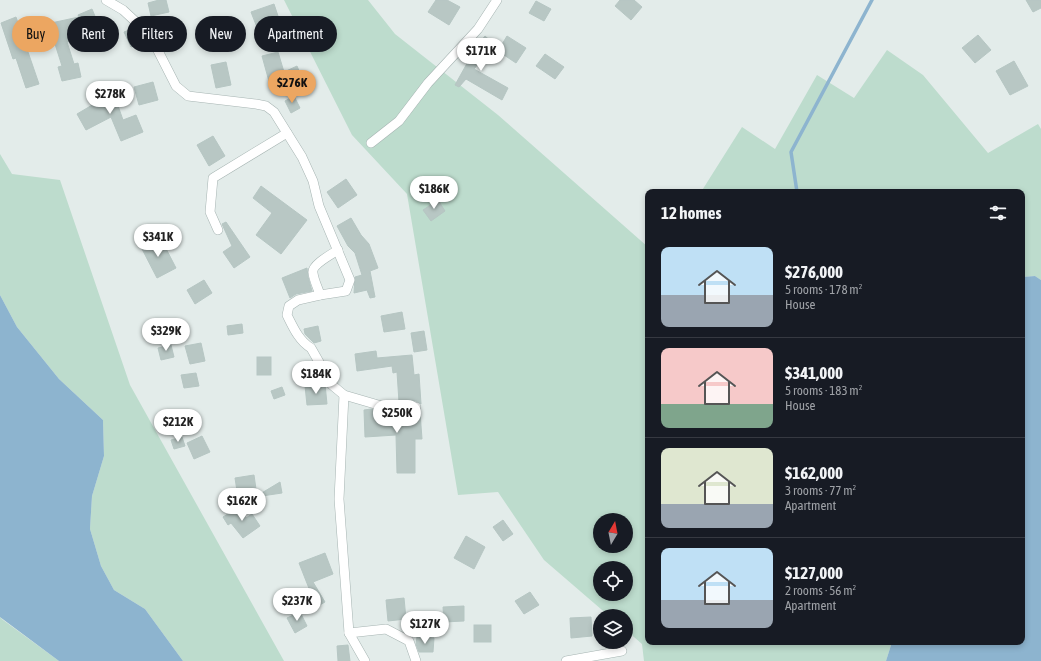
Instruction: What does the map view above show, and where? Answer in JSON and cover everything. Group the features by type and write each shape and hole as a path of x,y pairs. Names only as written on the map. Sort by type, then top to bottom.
{"street":[{"path":"106,0 123,10 150,35 176,86 188,96 266,106 274,112 302,157 313,180 319,206 350,280 346,291 298,300 289,306 287,315 295,330 306,345 311,348 332,385 344,395 392,409 416,407"},
{"path":"371,143 399,121 428,83 478,29 497,0"},
{"path":"218,230 210,212 213,178 287,134"},
{"path":"320,295 313,269 338,250"},
{"path":"344,395 339,499 349,633 365,661"},
{"path":"349,633 386,629 409,641 416,661"},
{"path":"566,661 622,651"}],"green space":[{"path":"284,0 368,0 395,34 498,115 645,244 645,645 891,645 886,661 644,661 642,644 633,636 633,609 601,609 544,560 498,492 458,495 407,194 352,135 310,52 337,52 337,16 292,16"},
{"path":"887,50 923,75 988,153 1038,124 1041,129 1041,280 1035,276 1025,277 1025,189 703,189 742,127 775,149 817,75 854,98"},
{"path":"0,154 12,174 60,180 130,385 284,661 183,661 145,609 114,590 101,566 90,529 92,496 104,456 103,420 59,379 17,327 0,295"},
{"path":"0,617 3,620 59,661 0,661"}],"water":[{"path":"1035,276 1041,280 1041,661 886,661 891,645 1025,645 1025,277"},
{"path":"0,295 17,327 59,379 103,420 104,456 92,496 90,529 101,566 114,590 145,609 183,661 59,661 0,617"}],"building":[{"path":"166,0 169,12 151,16 148,3"},
{"path":"436,0 447,0 460,7 449,25 428,12"},
{"path":"620,0 634,0 642,7 631,20 615,6"},
{"path":"1026,0 1041,0 1041,8 1033,12"},
{"path":"536,1 551,9 544,21 529,13"},
{"path":"274,4 278,16 254,16 254,20 251,12"},
{"path":"92,9 95,16 78,16"},
{"path":"12,19 12,52 28,52 39,84 26,88 16,58 13,59 1,23"},
{"path":"67,20 67,52 70,52 74,64 78,63 81,77 62,81 58,67 62,66 58,52 59,52 59,21"},
{"path":"127,31 127,38 124,32"},
{"path":"978,35 991,50 975,63 962,48"},
{"path":"485,36 494,44 474,69 508,88 502,100 466,79 459,87 455,85 470,58 468,57"},
{"path":"507,36 526,48 516,63 498,51"},
{"path":"278,52 284,72 297,66 305,85 286,93 280,80 270,85 262,56"},
{"path":"545,54 564,67 555,79 536,66"},
{"path":"1014,61 1028,86 1010,95 996,71"},
{"path":"226,62 231,85 216,88 211,65"},
{"path":"153,82 158,100 139,105 134,87"},
{"path":"111,86 123,120 136,115 143,132 121,141 111,117 86,130 77,114 99,101 95,91"},
{"path":"294,96 300,108 291,113 285,101"},
{"path":"213,136 225,156 209,166 197,145"},
{"path":"346,179 357,195 338,208 327,192"},
{"path":"261,186 307,220 281,254 256,235 272,213 253,198"},
{"path":"438,200 445,211 431,221 423,210"},
{"path":"351,218 361,235 369,244 378,268 370,271 375,297 370,298 367,290 354,293 355,277 362,275 355,253 348,246 337,226"},
{"path":"226,222 250,257 234,268 223,252 232,246 222,224"},
{"path":"160,237 176,268 157,278 141,247"},
{"path":"307,268 312,291 296,294 290,298 282,278"},
{"path":"204,280 212,293 195,304 187,290"},
{"path":"402,312 405,329 384,332 381,316"},
{"path":"242,324 243,333 228,335 227,326"},
{"path":"318,326 321,341 314,343 305,334 304,329"},
{"path":"424,331 427,350 414,352 411,333"},
{"path":"201,343 205,361 190,364 185,346"},
{"path":"171,345 174,357 161,360 158,348"},
{"path":"376,351 377,358 412,355 414,375 419,374 421,404 416,401 399,402 397,372 393,373 392,366 357,371 355,354"},
{"path":"257,357 271,357 271,375 257,375"},
{"path":"196,373 199,386 184,388 181,375"},
{"path":"325,384 327,404 307,405 305,386"},
{"path":"282,387 285,395 274,399 271,391"},
{"path":"371,409 392,415 420,412 422,439 415,439 415,473 397,473 396,435 365,437 364,410"},
{"path":"202,436 210,452 194,459 187,443"},
{"path":"182,437 185,446 174,449 171,440"},
{"path":"254,475 256,489 237,491 235,478"},
{"path":"280,482 282,493 255,497"},
{"path":"239,507 246,518 252,514 260,526 243,538 231,523 228,525 223,517"},
{"path":"503,520 513,534 503,541 493,527"},
{"path":"466,536 485,547 474,569 454,558"},
{"path":"325,553 333,574 313,582 325,602 318,606 312,596 299,563"},
{"path":"530,592 539,605 524,614 515,601"},
{"path":"404,598 406,619 388,621 386,600"},
{"path":"464,606 464,621 444,622 443,607"},
{"path":"300,612 307,626 295,633 287,618"},
{"path":"591,617 592,636 571,638 570,618"},
{"path":"474,625 491,625 491,642 474,642"},
{"path":"417,637 434,638 433,652 419,652 416,644"},
{"path":"348,645 350,661 338,661 337,646"}],"waterway":[{"path":"797,189 791,152 872,0"}]}
